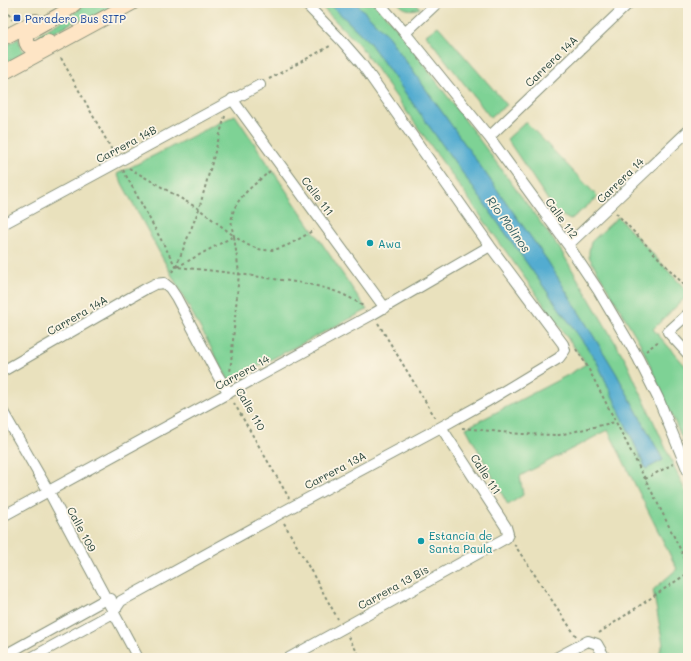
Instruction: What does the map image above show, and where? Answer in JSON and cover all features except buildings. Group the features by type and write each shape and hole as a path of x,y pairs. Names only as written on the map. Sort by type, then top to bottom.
{"main road":[{"path":"3,38 67,3"},
{"path":"75,3 63,13 28,33 26,36 26,42 29,46 37,48 72,29 97,22"},
{"path":"3,73 132,3"}],"street":[{"path":"305,3 341,40 360,63 490,246"},
{"name":"Calle 112","path":"379,3 489,137 598,290 638,358 658,398 688,471"},
{"path":"405,33 437,3"},
{"name":"Carrera 14A","path":"489,137 630,3"},
{"name":"Carrera 14B","path":"3,224 260,85"},
{"name":"Calle 111","path":"231,100 385,308"},
{"name":"Carrera 14","path":"568,246 688,131"},
{"name":"Carrera 14","path":"3,516 385,308 490,246"},
{"name":"Carrera 13A","path":"31,658 113,613 121,601 293,506 441,427 559,358 565,350 563,344 490,246"},
{"name":"Carrera 14A","path":"3,371 151,286 164,283"},
{"name":"Calle 110","path":"164,283 170,288 176,297 218,376 229,393"},
{"path":"688,314 668,332 688,354"},
{"name":"Calle 109","path":"3,412 49,492 138,658"},
{"name":"Calle 111","path":"441,427 506,527 508,534"},
{"name":"Carrera 13 Bis","path":"289,658 503,540 508,534"},
{"path":"3,656 106,599 121,601"},
{"path":"556,658 588,642 600,648 605,658"}],"path":[{"path":"3,3 14,23"},
{"path":"260,85 341,40"},
{"path":"176,267 199,209 231,100"},
{"path":"118,161 199,209 234,236 260,250 272,250 285,247 324,224"},
{"path":"229,393 239,273 232,217 235,206 278,163"},
{"path":"610,207 688,289"},
{"path":"176,267 234,236"},
{"path":"176,267 239,273 304,283 338,292 361,304 373,314 441,427 521,434 559,434 616,422"},
{"path":"638,358 668,332"},
{"name":"Calle 110","path":"229,393 293,506"},
{"path":"646,478 674,463"},
{"path":"279,514 360,658"},
{"path":"508,534 588,642 688,573"}],"green space":[{"path":"86,3 119,3 98,15 75,21 41,39 39,34 71,16"},
{"path":"318,3 329,3 369,42 596,360 646,469 663,460 616,373 547,260 388,36 356,3 374,3 397,28 560,249 626,361 688,497 688,658 657,658 663,644 653,590 677,569 608,430 520,476 523,495 508,505 466,428 586,364 360,46"},
{"path":"398,3 415,3 420,8 408,9"},
{"path":"438,26 507,105 490,117 426,35"},
{"path":"19,38 21,48 28,54 3,69 3,48"},
{"path":"235,115 367,310 229,381 117,174"},
{"path":"526,122 598,197 570,220 556,212 507,139"},
{"path":"618,217 688,292 688,295 653,329 688,369 688,452 640,343 589,257 591,242"}],"water":[{"name":"Río Molinos","path":"329,3 356,3 388,36 547,260 616,373 663,460 646,469 596,360 369,42"}],"place":[{"name":"Paradero Bus SITP","path":"17,18"},
{"name":"Awa","path":"370,243"},
{"name":"Estancia de Santa Paula","path":"421,541"}]}
